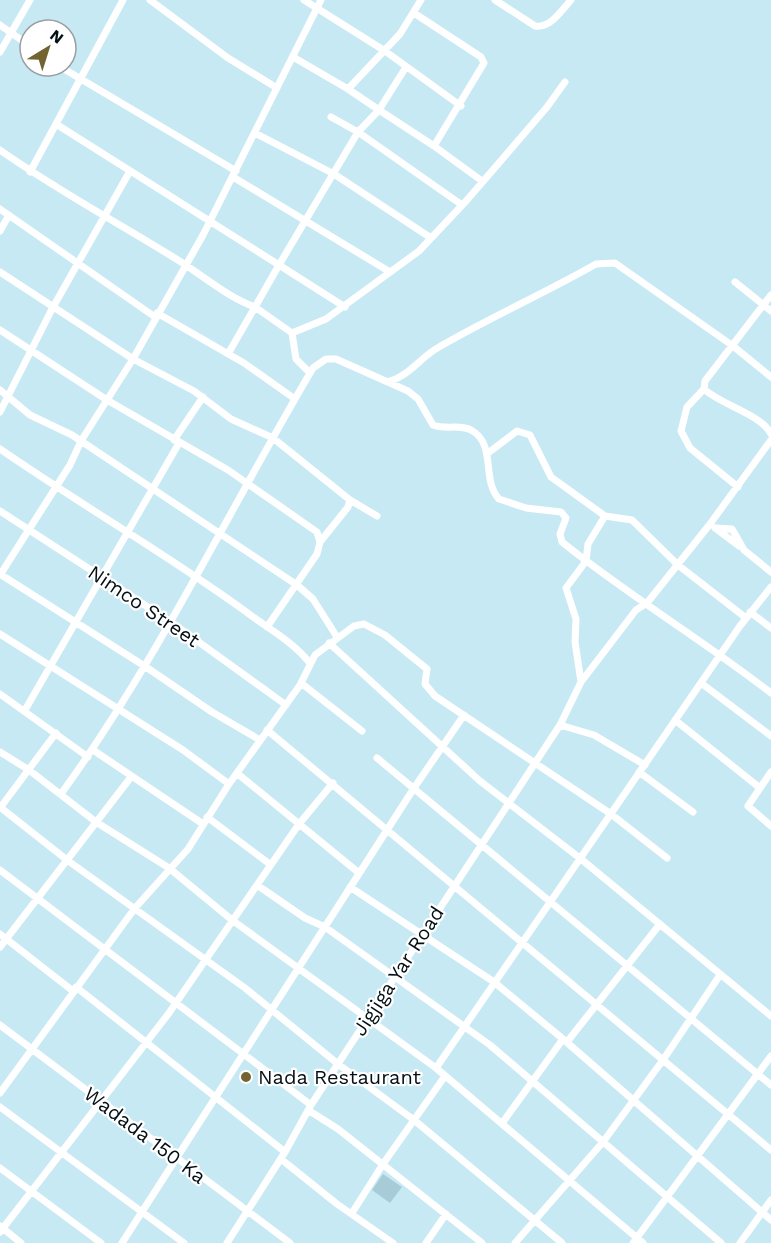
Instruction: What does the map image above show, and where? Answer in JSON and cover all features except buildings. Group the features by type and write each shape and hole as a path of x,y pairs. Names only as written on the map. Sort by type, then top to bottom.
{"street":[{"path":"0,52 30,0"},
{"path":"30,172 123,0"},
{"path":"150,0 228,58 277,88"},
{"path":"304,0 316,10 385,51 461,106"},
{"path":"260,740 212,712 146,667 0,575 30,530 70,465 81,441 133,359 210,221 321,0"},
{"path":"348,89 364,69 385,51 421,0"},
{"path":"495,0 535,26 541,27 548,25 571,0"},
{"path":"414,13 481,57 484,63 461,106 434,146"},
{"path":"0,25 18,38"},
{"path":"293,57 348,89 434,146 482,182"},
{"path":"228,354 358,132 379,110 406,67"},
{"path":"77,78 390,272"},
{"path":"292,333 317,324 345,307 431,238 547,107 565,82"},
{"path":"331,117 358,132 462,205"},
{"path":"56,124 345,307"},
{"path":"255,133 334,174 431,238"},
{"path":"0,150 30,172 186,264 241,302 255,307 292,333 297,359 310,374"},
{"path":"0,412 52,309 130,171"},
{"path":"0,209 156,315 228,354 295,399"},
{"path":"0,231 9,215"},
{"path":"390,381 398,379 434,350 463,333 596,264 615,263 733,346 771,377"},
{"path":"0,272 52,309 133,359 202,397 231,419 273,438 350,500 376,516"},
{"path":"735,282 771,311"},
{"path":"738,487 690,448 681,431 687,407 704,388 705,381 771,296"},
{"path":"0,330 107,400 228,470 313,529 320,537 317,554 267,627"},
{"path":"61,794 93,750 146,667 246,484 310,374 319,362 336,359 390,381 418,399 433,425 469,429 485,445 488,453 488,471 496,496 504,502 526,508 561,512 566,518 560,534 562,542 721,654 771,693"},
{"path":"704,388 714,398 760,422 771,434"},
{"path":"0,390 30,416 55,425 81,441 221,532 297,585 313,599 337,637"},
{"path":"25,710 103,578 202,397"},
{"path":"488,453 517,431 530,435 551,477 605,516 632,520 678,565 748,615 771,628"},
{"name":"Jigjiga Yar Road","path":"227,1243 283,1155 309,1107 560,725 581,682 636,610 647,603 713,526 750,466 771,440"},
{"path":"0,449 55,487 196,575 290,642 309,662"},
{"path":"320,542 348,507 350,500"},
{"name":"Nimco Street","path":"0,511 171,622 286,705"},
{"path":"581,682 575,642 576,619 566,588 586,561 588,544 605,516"},
{"path":"713,526 732,529 744,550 771,572"},
{"path":"436,1068 675,720 748,615 771,586"},
{"path":"0,1093 135,908 188,849 229,784 301,683 309,662 337,637 354,626 364,624 374,627 425,666 426,687 435,696 611,814 667,858"},
{"path":"0,634 120,709 229,784"},
{"path":"329,644 441,748 508,804 581,859 771,1016"},
{"path":"301,683 362,731"},
{"path":"701,683 771,736"},
{"path":"0,694 88,757"},
{"path":"122,1243 350,886 464,715"},
{"path":"675,720 760,788"},
{"path":"560,725 594,735 645,765"},
{"path":"267,730 771,1150"},
{"path":"56,734 0,808 67,860 272,1010 338,1064 414,1120 562,1243"},
{"path":"93,750 131,777 205,820 271,865"},
{"path":"0,752 29,770 96,822 169,868 232,921 436,1068 503,1122 638,1241 696,1155 771,1056"},
{"path":"377,759 771,1084"},
{"path":"639,772 693,812"},
{"path":"771,772 748,806 771,826"},
{"path":"238,774 359,873"},
{"path":"0,947 3,937 38,899 131,777"},
{"path":"21,1243 1,1229 32,1192 176,1003 299,824 333,783"},
{"path":"0,870 242,1054 482,1243"},
{"path":"257,885 305,918 325,927 465,1026 721,1243"},
{"path":"350,886 494,982 565,1040 771,1220"},
{"path":"503,1122 565,1040 660,924"},
{"path":"3,937 146,1043 283,1155 337,1204 393,1243"},
{"path":"514,1243 603,1142 663,1060 720,975"},
{"name":"Wadada 150 Ka","path":"0,1025 290,1243"},
{"path":"352,1213 383,1164 445,1076"},
{"path":"0,1107 184,1243"},
{"path":"0,1168 101,1243"},
{"path":"740,1243 771,1200"},
{"path":"426,1243 446,1214"}],"shaded area":[{"path":"383,1174 402,1187 390,1203 372,1190"}],"place":[{"name":"Nada Restaurant","path":"246,1077"}]}
